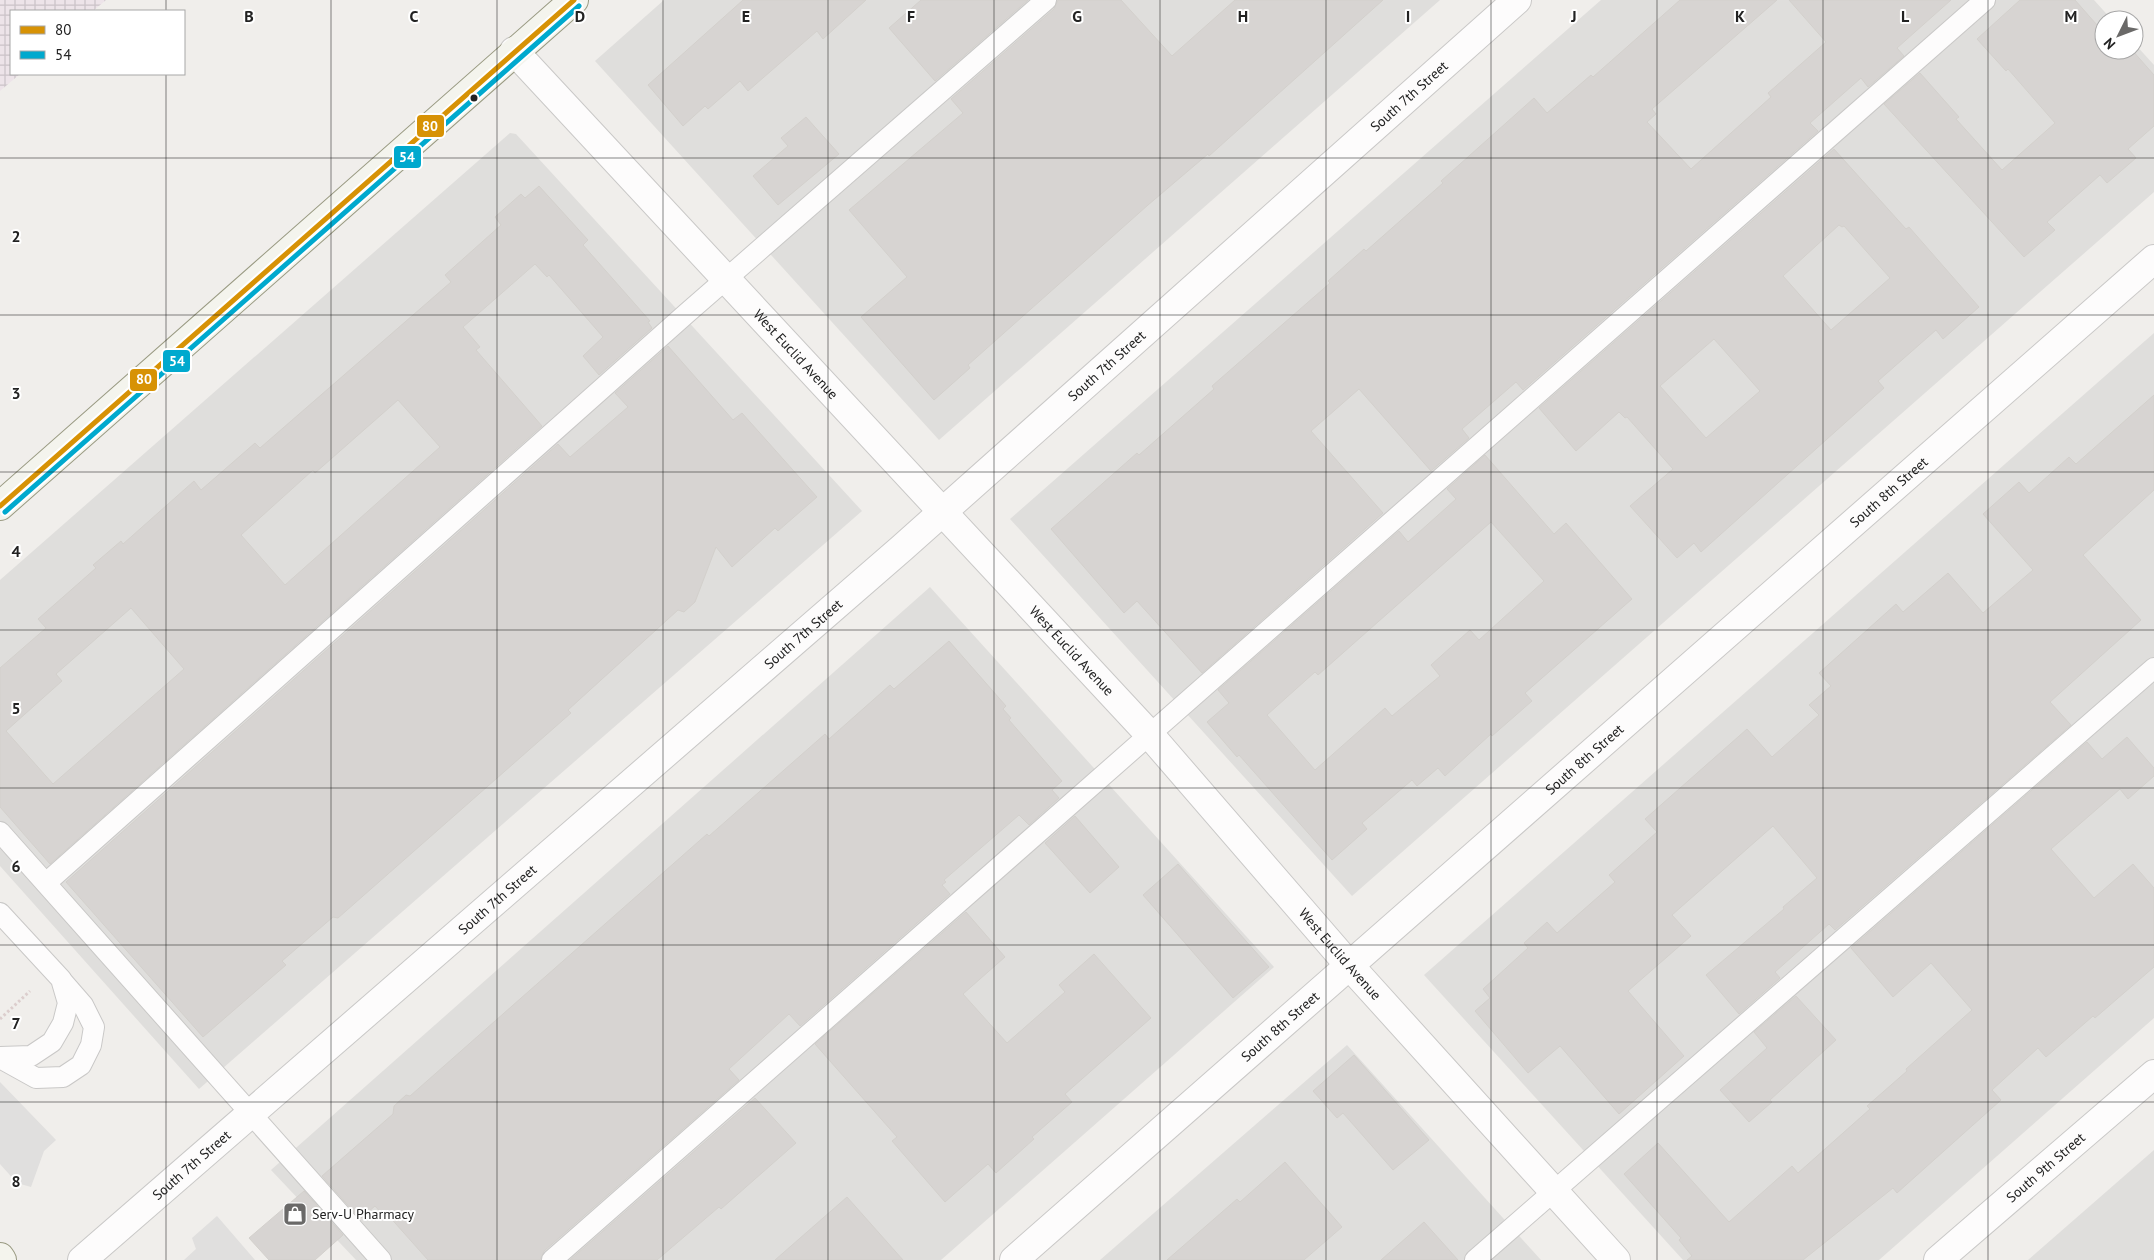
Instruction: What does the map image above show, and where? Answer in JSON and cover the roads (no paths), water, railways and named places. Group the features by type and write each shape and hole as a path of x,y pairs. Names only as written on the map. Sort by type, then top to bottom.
{"street":[{"path":"0,506 574,0"},
{"name":"South 7th Street","path":"82,1260 943,511 1517,0"},
{"name":"West Euclid Avenue","path":"514,51 1150,735 1349,966 1616,1260"},
{"name":"South 8th Street","path":"1014,1260 2154,259"},
{"name":"South 9th Street","path":"1938,1260 2154,1074"}],"lane":[{"path":"46,883 727,278 1046,0"},
{"path":"552,1260 1985,0"},
{"path":"1475,1260 2154,668"},
{"path":"0,832 381,1260"},
{"path":"0,913 83,1004 94,1027 91,1046 81,1065 63,1077 36,1078 0,1057"},
{"path":"0,1057 31,1056 52,1042 63,1023 68,1003 57,975"}],"place":[{"name":"Serv-U Pharmacy","path":"295,1214"}]}
